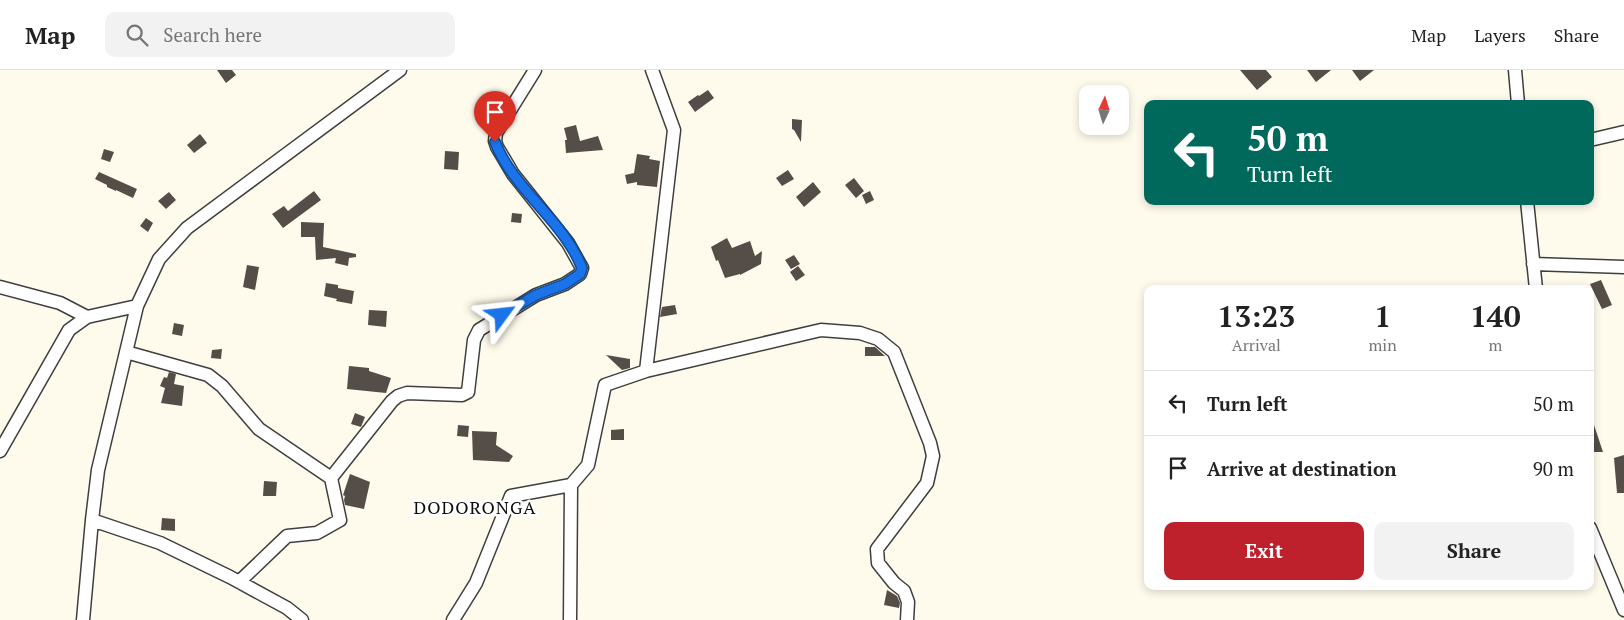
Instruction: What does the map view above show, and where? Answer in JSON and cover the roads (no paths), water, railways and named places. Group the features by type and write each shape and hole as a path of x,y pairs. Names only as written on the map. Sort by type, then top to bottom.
{"street":[{"path":"83,620 98,470 137,306 159,259 187,228 400,70"},
{"path":"331,478 398,396 406,393 462,395 468,392 474,340 478,330 536,295 565,284 580,274 582,268 568,243 513,174 495,142 496,133 535,70"},
{"path":"646,371 674,130 652,70"},
{"path":"1515,70 1518,100"},
{"path":"1594,139 1624,132"},
{"path":"1527,205 1536,285"},
{"path":"1533,264 1624,266"},
{"path":"0,287 60,303 87,317"},
{"path":"0,451 69,330 87,317 137,306"},
{"path":"453,620 476,583 511,496 571,485 588,465 606,385 646,371 821,330 860,333 878,339 894,352 930,443 933,456 927,483 877,549 878,563 904,592 908,602 904,619"},
{"path":"126,352 208,375 222,386 259,429 331,478 340,520 316,533 287,536 239,582"},
{"path":"570,620 571,485"},
{"path":"92,520 160,543 287,608 302,620"},
{"path":"1594,538 1624,610"}],"district":[{"name":"DODORONGA","path":"475,508"}]}
